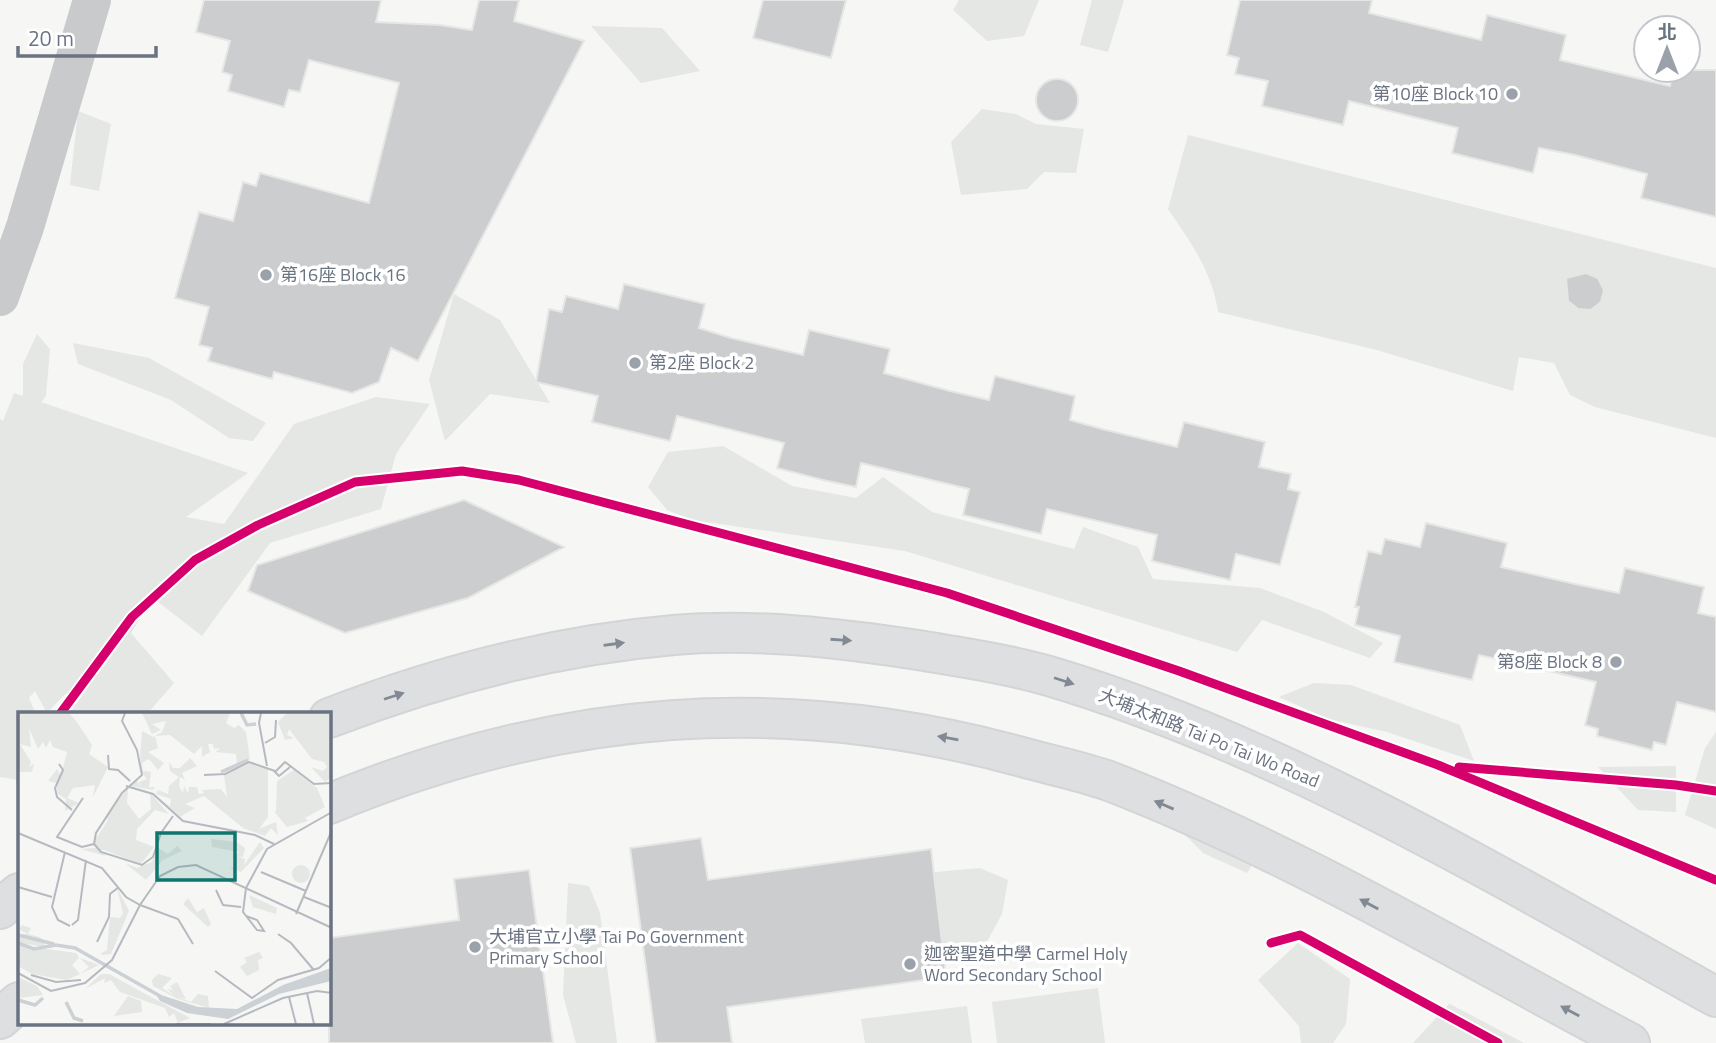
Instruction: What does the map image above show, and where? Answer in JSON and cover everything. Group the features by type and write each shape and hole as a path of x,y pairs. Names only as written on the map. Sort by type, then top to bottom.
{"main road":[{"name":"大埔太和路 Tai Po Tai Wo Road","path":"331,717 445,680 547,653 675,635 757,634 863,642 962,657 1046,675 1147,709 1324,785 1716,997"},
{"path":"331,803 468,754 575,730 667,719 758,717 859,722 960,740 1106,780 1276,853 1630,1043"},
{"path":"0,909 18,894"},
{"path":"0,1019 18,1003"}],"street":[{"path":"0,297 25,227 92,0"}],"shaded area":[{"path":"959,0 1039,0 1024,36 987,41 953,10"},
{"path":"1092,0 1124,0 1108,52 1080,45"},
{"path":"591,26 662,28 700,71 641,83"},
{"path":"982,109 1016,114 1036,124 1084,129 1076,173 1044,172 1027,189 961,195 951,142"},
{"path":"78,111 111,124 99,191 70,185"},
{"path":"1188,135 1716,268 1716,438 1595,407 1570,395 1554,363 1519,357 1513,391 1377,350 1218,312 1206,271 1168,209"},
{"path":"454,294 500,320 550,403 490,394 445,441 429,380"},
{"path":"37,334 50,349 46,396 41,402 248,473 186,517 224,524 294,424 376,397 430,404 396,454 381,509 270,543 202,636 153,598 131,633 174,683 149,712 70,712 84,693 65,694 46,712 35,691 29,698 35,712 18,712 18,780 0,777 0,419 3,421 14,393 23,396 23,364"},
{"path":"73,343 149,358 266,423 253,441 229,438 171,400 78,364"},
{"path":"723,446 792,486 856,498 883,477 932,512 1074,549 1083,527 1138,547 1153,579 1260,588 1324,612 1383,643 1370,658 1262,620 1237,652 905,551 693,520 667,510 648,487 668,452"},
{"path":"1314,683 1351,685 1460,725 1474,761 1387,732 1328,719 1279,697"},
{"path":"1716,732 1716,829 1685,815 1705,748"},
{"path":"1676,766 1676,812 1638,810 1598,767"},
{"path":"1184,834 1256,859 1247,873 1203,853"},
{"path":"980,868 1008,880 1002,914 983,949 926,952 925,873"},
{"path":"568,883 589,886 600,913 617,1043 576,1043 563,995"},
{"path":"1298,943 1350,979 1346,1024 1333,1043 1301,1043 1299,1026 1258,980"},
{"path":"1098,988 1105,1043 997,1043 992,1002"},
{"path":"1450,1004 1524,1043 1413,1043"},
{"path":"967,1006 972,1043 865,1043 861,1019"}],"building":[{"path":"204,0 381,0 376,22 440,25 472,30 479,0 519,0 514,21 584,41 418,361 391,348 379,382 352,393 274,372 272,379 208,361 212,348 199,345 209,307 175,298 199,212 233,221 243,182 256,186 260,173 369,203 399,83 309,60 300,92 289,90 284,107 228,91 232,75 222,72 230,41 196,32"},
{"path":"763,0 846,0 831,58 753,38"},
{"path":"1240,0 1372,0 1369,13 1481,40 1487,15 1566,35 1560,60 1632,77 1632,84 1702,84 1702,70 1716,70 1716,217 1641,198 1647,174 1575,155 1539,148 1533,173 1452,153 1458,128 1349,101 1343,125 1262,106 1268,81 1235,74 1239,58 1227,55"},
{"path":"1057,79 1072,85 1078,100 1072,115 1057,121 1042,115 1036,100 1042,85"},
{"path":"1586,273 1598,278 1604,290 1601,302 1591,310 1578,309 1568,301 1566,278"},
{"path":"624,284 705,304 699,328 731,338 803,355 809,330 890,349 884,373 950,391 989,400 995,376 1075,396 1070,420 1102,429 1177,447 1184,422 1265,442 1259,467 1291,474 1288,489 1300,492 1280,565 1236,554 1230,580 1152,561 1157,535 1047,509 1041,534 963,515 969,489 861,463 856,487 823,480 777,468 784,443 677,416 670,441 592,422 598,396 536,382 549,309 562,312 566,296 618,309"},
{"path":"464,500 564,547 468,598 345,633 248,591 257,565"},
{"path":"1426,523 1507,543 1501,567 1619,593 1625,568 1704,587 1698,613 1716,617 1716,712 1677,702 1666,745 1654,742 1652,750 1597,736 1598,729 1585,725 1596,682 1479,655 1472,680 1394,662 1400,636 1355,625 1359,607 1355,607 1368,551 1381,554 1385,539 1420,547"},
{"path":"701,838 708,880 931,849 946,977 727,1007 732,1043 656,1043 630,848"},
{"path":"529,870 553,1043 329,1043 331,938 459,920 454,879"}],"cycle path":[{"path":"61,712 132,617 195,560 258,525 355,482 462,471 519,480 947,593 1179,671 1438,765 1716,880"},
{"path":"1459,767 1676,785 1716,791"},
{"path":"1271,943 1300,935 1498,1043"}],"place":[{"name":"第10座 Block 10","path":"1512,94"},
{"name":"第16座 Block 16","path":"266,275"},
{"name":"第2座 Block 2","path":"635,363"},
{"name":"第8座 Block 8","path":"1616,662"},
{"name":"大埔官立小學 Tai Po Government Primary School","path":"475,947"},
{"name":"迦密聖道中學 Carmel Holy Word Secondary School","path":"910,964"}]}
